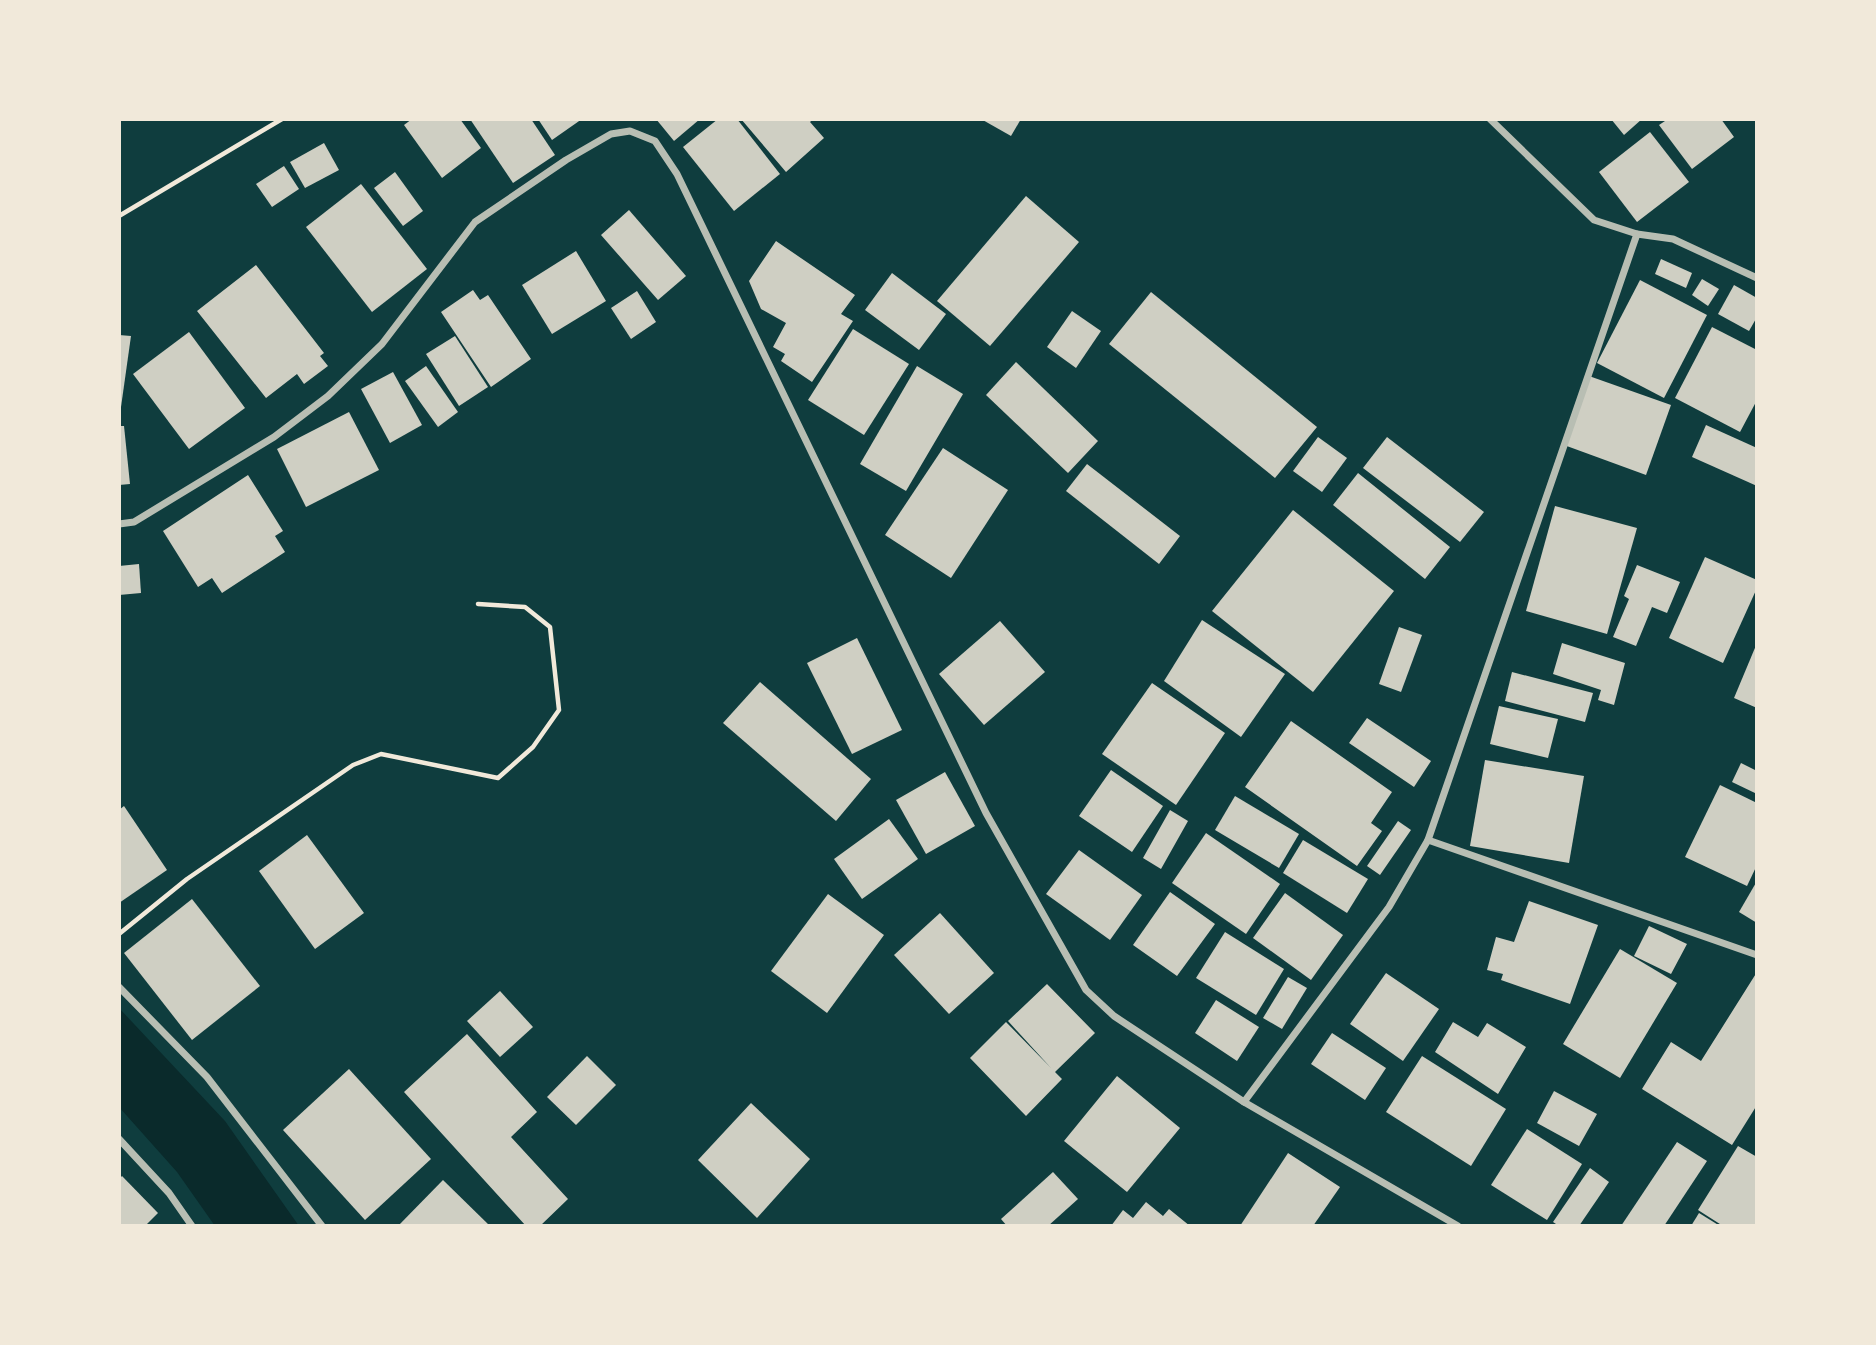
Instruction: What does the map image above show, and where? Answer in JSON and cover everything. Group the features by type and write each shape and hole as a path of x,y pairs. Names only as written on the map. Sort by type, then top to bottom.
{"street":[{"path":"1490,119 1594,220 1637,233 1673,239 1757,278"},
{"path":"119,524 134,522 239,458 328,396 382,344 475,222 566,160 611,134 630,131 655,141 677,174 986,813 1086,990 1114,1016 1244,1102 1458,1226"},
{"path":"1244,1102 1389,907 1429,840 1637,233"},
{"path":"1429,840 1757,955"},
{"path":"119,986 207,1077 322,1226"},
{"path":"119,1139 169,1193 192,1226"}],"path":[{"path":"119,216 282,119"},
{"path":"119,934 187,879 353,765 381,754 498,778 533,747 559,709 550,628 525,607 478,604"}],"water":[{"path":"119,1008 225,1121 299,1226 215,1226 177,1172 119,1107"}],"building":[{"path":"412,119 460,119 481,148 442,178 404,125"},
{"path":"470,119 531,119 555,155 513,183"},
{"path":"538,119 582,119 552,140"},
{"path":"656,119 700,119 674,141"},
{"path":"718,119 737,119 780,174 734,211 683,147"},
{"path":"741,119 813,119 810,122 824,138 786,172"},
{"path":"981,119 1021,119 1011,136"},
{"path":"1611,119 1642,119 1624,135"},
{"path":"1668,119 1721,119 1734,137 1692,169 1659,125"},
{"path":"1650,132 1689,182 1637,222 1599,172"},
{"path":"324,143 339,170 305,188 290,162"},
{"path":"284,166 299,189 272,207 256,184"},
{"path":"395,172 423,211 403,226 374,188"},
{"path":"361,184 427,269 372,312 306,227"},
{"path":"1026,196 1079,242 990,346 937,301"},
{"path":"629,210 686,276 658,300 601,235"},
{"path":"776,241 855,295 841,314 853,321 812,382 781,361 785,354 773,347 786,323 761,309 749,281"},
{"path":"576,251 606,301 552,334 522,285"},
{"path":"1661,259 1692,273 1686,288 1655,274"},
{"path":"256,265 324,353 320,356 328,366 304,384 297,374 266,398 197,311"},
{"path":"892,273 946,314 919,350 865,310"},
{"path":"1702,279 1719,289 1708,306 1692,295"},
{"path":"1640,280 1707,315 1664,398 1597,363"},
{"path":"1734,285 1757,298 1757,317 1749,331 1718,314"},
{"path":"473,290 480,300 488,295 531,359 491,387 441,312"},
{"path":"637,291 656,322 631,339 611,308"},
{"path":"1151,292 1317,427 1275,478 1109,344"},
{"path":"1072,311 1101,331 1076,368 1047,347"},
{"path":"1712,327 1757,350 1757,400 1740,432 1675,398"},
{"path":"853,329 909,364 864,435 808,400"},
{"path":"189,332 245,408 189,449 133,374"},
{"path":"119,335 131,336 121,407 119,407"},
{"path":"455,336 488,387 459,406 426,354"},
{"path":"1016,362 1098,441 1068,473 986,395"},
{"path":"426,366 458,412 438,427 405,381"},
{"path":"917,366 963,394 906,491 860,464"},
{"path":"393,372 422,425 390,443 361,389"},
{"path":"1589,376 1671,405 1646,475 1564,445"},
{"path":"349,412 379,470 306,507 277,449"},
{"path":"1706,425 1757,448 1757,486 1692,457"},
{"path":"119,426 124,426 130,484 119,485"},
{"path":"1318,437 1347,458 1322,492 1293,471"},
{"path":"1387,437 1484,512 1460,542 1363,468"},
{"path":"943,448 1008,490 951,578 885,535"},
{"path":"1087,464 1180,536 1159,564 1066,491"},
{"path":"1358,473 1450,547 1425,579 1333,505"},
{"path":"248,475 283,531 275,536 285,552 222,593 212,578 198,587 163,531"},
{"path":"1555,506 1637,528 1607,634 1526,611"},
{"path":"1293,510 1394,591 1313,692 1212,611"},
{"path":"1705,557 1757,580 1757,588 1723,663 1669,638"},
{"path":"139,564 141,593 119,595 119,566"},
{"path":"1637,565 1680,582 1667,613 1652,607 1636,646 1613,637 1629,599 1624,596"},
{"path":"1202,620 1285,674 1241,737 1164,681"},
{"path":"1000,621 1045,672 984,725 939,674"},
{"path":"1399,627 1422,635 1401,692 1379,684"},
{"path":"857,638 902,730 852,754 807,663"},
{"path":"1562,643 1625,663 1614,705 1598,700 1601,690 1553,674"},
{"path":"1757,643 1757,708 1734,698"},
{"path":"1512,672 1593,693 1585,722 1505,701"},
{"path":"760,682 871,779 836,821 723,723"},
{"path":"1152,683 1225,733 1176,805 1102,754"},
{"path":"1499,706 1558,719 1548,758 1490,744"},
{"path":"1367,718 1431,761 1414,787 1349,743"},
{"path":"1291,721 1392,792 1371,823 1382,831 1357,866 1245,787"},
{"path":"1485,760 1584,776 1569,863 1470,846"},
{"path":"1741,763 1757,771 1757,794 1732,782"},
{"path":"1111,770 1163,806 1132,852 1079,816"},
{"path":"945,772 975,826 926,854 896,800"},
{"path":"1720,785 1757,803 1757,865 1747,886 1685,857"},
{"path":"1235,796 1299,834 1279,868 1215,830"},
{"path":"124,806 167,870 119,903 119,810"},
{"path":"1170,810 1188,821 1161,869 1143,858"},
{"path":"889,819 918,859 862,899 834,859"},
{"path":"1398,821 1411,830 1380,875 1367,866"},
{"path":"1206,833 1280,884 1246,934 1172,883"},
{"path":"307,835 364,913 315,949 259,871"},
{"path":"1303,840 1368,879 1347,913 1283,873"},
{"path":"1079,850 1142,895 1110,940 1046,894"},
{"path":"1757,881 1757,923 1739,912"},
{"path":"1170,892 1215,924 1177,976 1133,945"},
{"path":"1285,893 1343,935 1311,980 1253,938"},
{"path":"828,894 884,935 827,1013 771,971"},
{"path":"192,899 260,986 192,1040 124,953"},
{"path":"1529,901 1598,925 1570,1004 1501,980 1503,974 1487,970 1496,937 1514,942"},
{"path":"940,913 994,973 949,1014 894,955"},
{"path":"1649,926 1687,944 1671,974 1634,956"},
{"path":"1225,932 1284,969 1256,1015 1196,978"},
{"path":"1620,949 1677,983 1620,1078 1563,1044"},
{"path":"1757,972 1757,1105 1732,1145 1642,1089 1671,1042 1701,1061"},
{"path":"1386,973 1439,1009 1403,1061 1350,1024"},
{"path":"1288,977 1307,988 1282,1029 1263,1018"},
{"path":"1047,984 1095,1033 1055,1072 1062,1079 1026,1116 970,1058 1006,1022 1051,1068 1008,1021"},
{"path":"500,991 533,1027 500,1057 467,1021"},
{"path":"1216,1000 1259,1027 1237,1061 1195,1033"},
{"path":"1453,1022 1478,1037 1487,1023 1526,1047 1498,1094 1435,1052"},
{"path":"1332,1033 1386,1068 1365,1100 1311,1064"},
{"path":"467,1034 537,1112 511,1137 568,1199 540,1226 526,1226 404,1092"},
{"path":"587,1056 616,1085 576,1125 547,1097"},
{"path":"1422,1056 1506,1109 1471,1166 1386,1112"},
{"path":"349,1069 431,1159 365,1220 283,1130"},
{"path":"1117,1076 1180,1128 1127,1192 1064,1141"},
{"path":"1554,1091 1597,1114 1579,1146 1537,1123"},
{"path":"751,1103 810,1159 757,1218 698,1160"},
{"path":"1527,1129 1582,1164 1547,1220 1491,1185"},
{"path":"1677,1142 1707,1161 1664,1226 1621,1226"},
{"path":"1738,1146 1757,1157 1757,1226 1723,1226 1698,1210"},
{"path":"1288,1153 1340,1187 1313,1226 1240,1226"},
{"path":"1590,1168 1609,1182 1579,1226 1559,1226 1553,1222"},
{"path":"1053,1172 1078,1199 1048,1226 1007,1226 1001,1219"},
{"path":"122,1176 158,1213 145,1226 119,1226 119,1179"},
{"path":"443,1180 490,1226 398,1226"},
{"path":"1146,1202 1163,1216 1169,1209 1190,1226 1111,1226 1123,1210 1133,1218"},
{"path":"1699,1213 1720,1226 1691,1226"}]}
